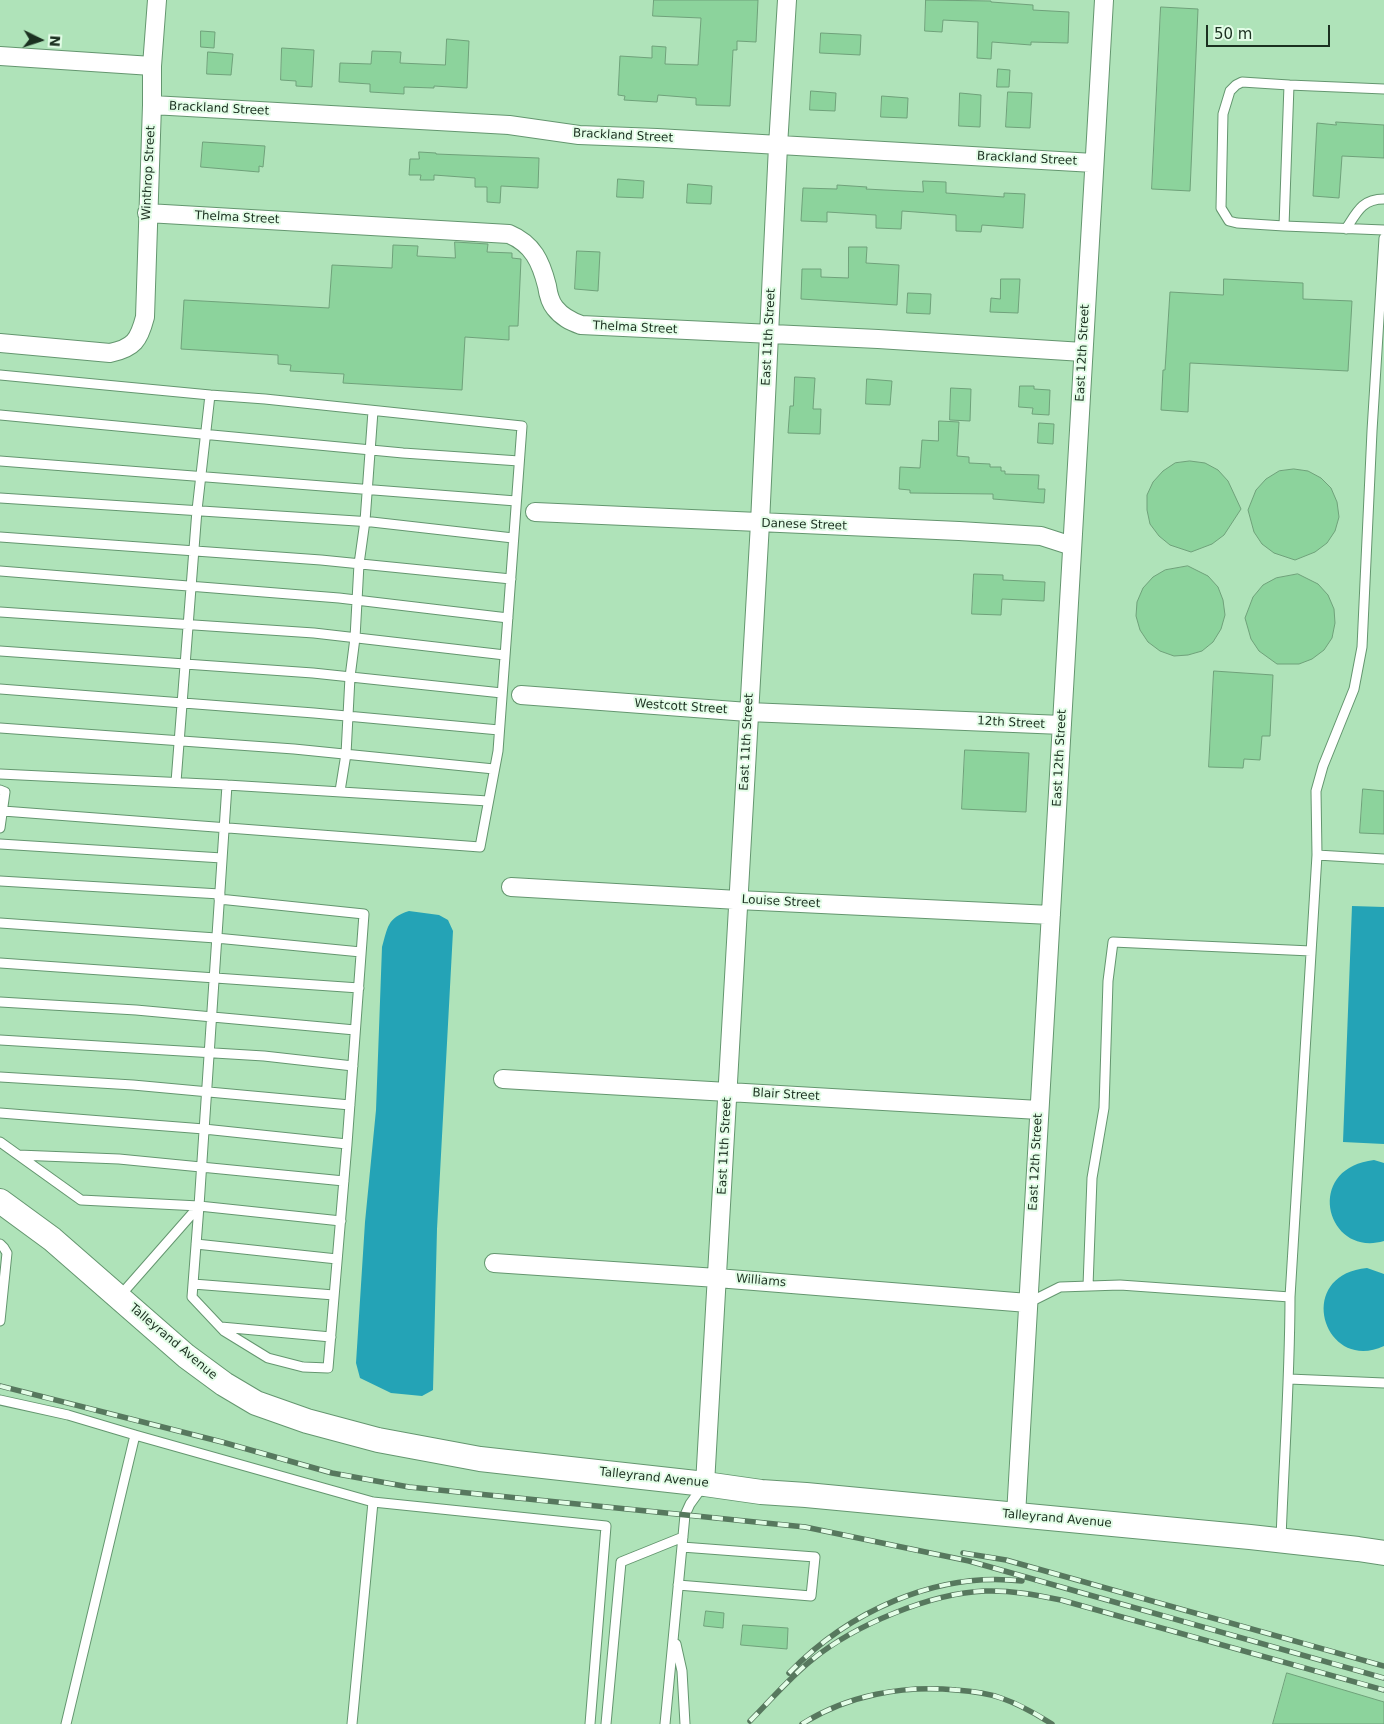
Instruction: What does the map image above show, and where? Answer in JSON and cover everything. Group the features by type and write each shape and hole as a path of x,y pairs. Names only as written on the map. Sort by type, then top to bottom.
{"street":[{"name":"Winthrop Street","path":"0,343 110,353 124,350 135,343 142,331 145,317 152,66 157,0"},
{"name":"East 11th Street","path":"705,1484 760,523 787,0"},
{"name":"East 12th Street","path":"1016,1515 1104,0"},
{"path":"0,56 152,66"},
{"name":"Brackland Street","path":"152,105 509,125 579,135 667,138 1094,163"},
{"name":"Thelma Street","path":"147,213 509,234 524,242 538,256 553,306 565,319 581,325 878,339 1083,352"},
{"name":"Danese Street","path":"534,512 1041,536 1072,546"},
{"name":"Westcott Street","path":"521,696 748,712 961,720"},
{"name":"12th Street","path":"961,720 1062,725"},
{"name":"Louise Street","path":"511,887 738,900 1050,914"},
{"name":"Blair Street","path":"503,1079 1039,1110"},
{"name":"Talleyrand Avenue","path":"1,1203 52,1239 186,1356 224,1384 256,1402 307,1421 378,1440 480,1459 761,1492 806,1494 1384,1553"},
{"name":"Williams","path":"494,1263 717,1278 1028,1303"}],"lane":[{"path":"1384,89 1242,82 1236,85 1230,91 1223,114 1220,199 1224,214 1229,221 1237,223 1384,230"},
{"path":"1284,226 1289,84"},
{"path":"1346,229 1360,207 1375,199 1384,199"},
{"path":"1281,1541 1289,1379 1290,1297 1317,855 1316,791 1323,766 1354,689 1362,647 1372,422 1384,238"},
{"path":"0,375 265,399 522,426 498,751 480,847 2,811"},
{"path":"176,782 197,510 210,395"},
{"path":"340,792 346,754 350,677 355,638 359,564 373,410"},
{"path":"0,416 370,450 519,461"},
{"path":"0,461 516,501"},
{"path":"0,498 364,521 513,538"},
{"path":"0,537 359,564 511,579"},
{"path":"0,571 358,600 508,618"},
{"path":"0,612 314,634 505,655"},
{"path":"0,651 350,677 502,693"},
{"path":"0,689 348,716 500,730"},
{"path":"0,728 346,754 494,769"},
{"path":"0,774 176,782 488,801"},
{"path":"0,881 219,896 364,914 328,1368 303,1367 268,1358 224,1331 192,1297 216,938 219,896 222,858 225,828 227,785"},
{"path":"0,790 6,792 0,828"},
{"path":"0,844 222,858"},
{"path":"1317,855 1384,859"},
{"path":"0,923 216,938 361,952"},
{"path":"1088,1286 1092,1178 1104,1108 1108,981 1113,942 1311,951"},
{"path":"0,964 359,988"},
{"path":"0,1002 136,1010 355,1030"},
{"path":"0,1040 264,1056 353,1066"},
{"path":"0,1077 133,1085 350,1105"},
{"path":"0,1113 204,1128 347,1144"},
{"path":"0,1142 81,1200 198,1206 341,1220"},
{"path":"17,1155 120,1159 344,1181"},
{"path":"119,1297 198,1206"},
{"path":"0,1244 7,1253 0,1321"},
{"path":"196,1244 338,1259"},
{"path":"193,1284 334,1295"},
{"path":"1028,1303 1060,1286 1120,1285 1290,1297"},
{"path":"221,1327 331,1337"},
{"path":"1289,1379 1384,1383"},
{"path":"0,1400 68,1415 372,1502 606,1526 590,1724"},
{"path":"66,1724 135,1435"},
{"path":"665,1724 685,1515 705,1484"},
{"path":"352,1724 372,1502"},
{"path":"606,1724 621,1562 683,1536"},
{"path":"678,1585 812,1596 815,1558 682,1547"},
{"path":"674,1636 682,1671 685,1724"}],"water":[{"path":"1352,906 1384,907 1384,1144 1343,1142"},
{"path":"409,911 439,915 448,920 453,931 437,1229 433,1390 422,1396 391,1393 360,1378 356,1363 365,1222 376,1110 382,947 387,929 392,920"},
{"path":"1374,1160 1384,1163 1384,1241 1364,1243 1348,1237 1337,1225 1331,1210 1331,1194 1337,1178 1352,1166"},
{"path":"1367,1268 1384,1274 1384,1346 1363,1351 1346,1347 1333,1335 1325,1320 1324,1303 1330,1287 1344,1275"}],"building":[{"path":"654,0 758,0 756,42 737,41 737,50 733,50 730,106 696,105 696,98 658,95 657,102 624,100 625,96 618,95 620,56 652,58 652,46 666,47 665,64 698,65 701,18 653,16"},
{"path":"926,0 991,1 1033,5 1033,10 1069,12 1068,43 1031,42 1031,45 992,42 991,59 977,58 978,22 943,20 942,32 925,31"},
{"path":"1161,7 1198,9 1190,191 1152,189"},
{"path":"201,31 215,32 214,48 201,47"},
{"path":"821,33 861,35 860,55 820,53"},
{"path":"447,39 469,41 467,88 404,87 404,94 370,92 370,84 339,82 340,63 371,64 372,51 401,52 400,63 445,65"},
{"path":"282,48 314,50 312,87 296,86 296,81 281,80"},
{"path":"208,52 233,54 231,75 207,74"},
{"path":"998,69 1010,70 1009,87 997,87"},
{"path":"811,91 836,93 835,111 810,110"},
{"path":"1008,92 1032,93 1030,128 1006,127"},
{"path":"960,93 981,95 980,127 959,126"},
{"path":"882,96 908,98 907,118 881,117"},
{"path":"1336,122 1384,125 1384,158 1342,156 1339,198 1313,196 1317,123 1336,125"},
{"path":"203,142 265,146 263,167 259,166 259,172 201,167"},
{"path":"419,152 539,158 538,188 501,186 500,203 487,202 487,187 475,187 475,178 434,175 434,180 420,180 421,175 409,175 410,159 419,159"},
{"path":"618,179 644,181 643,198 617,197"},
{"path":"923,181 946,182 946,193 1004,197 1004,193 1025,194 1023,228 982,225 981,232 956,231 956,215 902,211 901,229 876,228 876,215 827,212 827,222 801,221 803,188 837,189 837,185 867,187 866,189 923,192"},
{"path":"688,184 712,186 711,204 687,203"},
{"path":"455,242 488,244 487,252 512,253 512,258 521,259 518,326 509,326 509,340 465,337 462,390 343,383 344,374 290,371 291,365 278,364 278,355 181,349 184,300 329,308 332,265 392,268 393,245 418,246 417,256 455,258"},
{"path":"849,247 867,247 866,263 899,265 897,305 801,299 802,269 821,269 821,277 848,278"},
{"path":"577,251 600,252 598,291 575,289"},
{"path":"1001,279 1020,279 1018,313 990,312 991,298 1000,299"},
{"path":"1224,279 1303,283 1303,299 1352,301 1348,371 1190,363 1188,412 1161,410 1170,292 1223,295"},
{"path":"908,293 931,294 930,314 907,313"},
{"path":"795,377 815,378 813,409 821,409 820,434 788,433 790,406 793,406"},
{"path":"867,379 892,381 890,405 866,404"},
{"path":"1020,386 1034,386 1034,389 1050,390 1049,415 1032,414 1033,408 1019,407"},
{"path":"951,388 971,389 970,421 950,420"},
{"path":"939,421 959,422 957,456 969,457 969,463 990,464 990,467 1001,467 1001,471 1005,471 1005,474 1039,475 1038,489 1045,489 1044,503 993,499 993,494 910,493 910,490 899,489 900,467 920,468 922,440 938,441"},
{"path":"1039,423 1054,424 1053,444 1038,443"},
{"path":"1190,461 1205,463 1218,470 1228,481 1241,509 1224,535 1212,544 1191,552 1170,545 1159,536 1150,524 1147,510 1147,495 1153,482 1163,471 1175,463"},
{"path":"1294,469 1308,471 1321,478 1331,488 1337,502 1339,517 1335,531 1327,543 1315,552 1295,560 1274,553 1262,544 1254,532 1248,510 1256,490 1266,479 1279,471"},
{"path":"1188,566 1208,576 1218,587 1223,600 1225,615 1221,629 1213,642 1202,651 1174,656 1160,651 1148,642 1140,630 1136,616 1137,602 1143,588 1153,577 1165,570"},
{"path":"974,574 1003,575 1003,580 1045,582 1044,601 1002,599 1001,615 972,614"},
{"path":"1298,574 1318,584 1328,595 1334,609 1335,623 1332,638 1324,650 1312,659 1299,664 1277,664 1259,651 1251,639 1245,618 1253,597 1263,585 1276,578"},
{"path":"1214,671 1273,675 1270,736 1262,736 1260,760 1244,759 1243,768 1209,767"},
{"path":"965,750 1029,753 1026,812 962,809"},
{"path":"1363,789 1384,791 1384,834 1360,833"},
{"path":"706,1611 724,1613 723,1628 704,1626"},
{"path":"743,1625 788,1628 787,1649 741,1645"},
{"path":"1287,1673 1384,1702 1384,1724 1273,1724"}],"railway":[{"path":"0,1386 222,1442 332,1473 409,1487 805,1527 969,1561 1384,1678"},
{"path":"963,1553 1006,1560 1384,1666"},
{"path":"789,1673 812,1651 838,1631 866,1614 895,1600 926,1590 958,1583 990,1580 1022,1581"},
{"path":"750,1721 788,1681 813,1659 850,1634 918,1604 964,1593 985,1591 1014,1592 1061,1600 1384,1690"},
{"path":"802,1724 820,1714 857,1699 876,1694 916,1689 973,1692 996,1696 1021,1706 1052,1724"}]}
